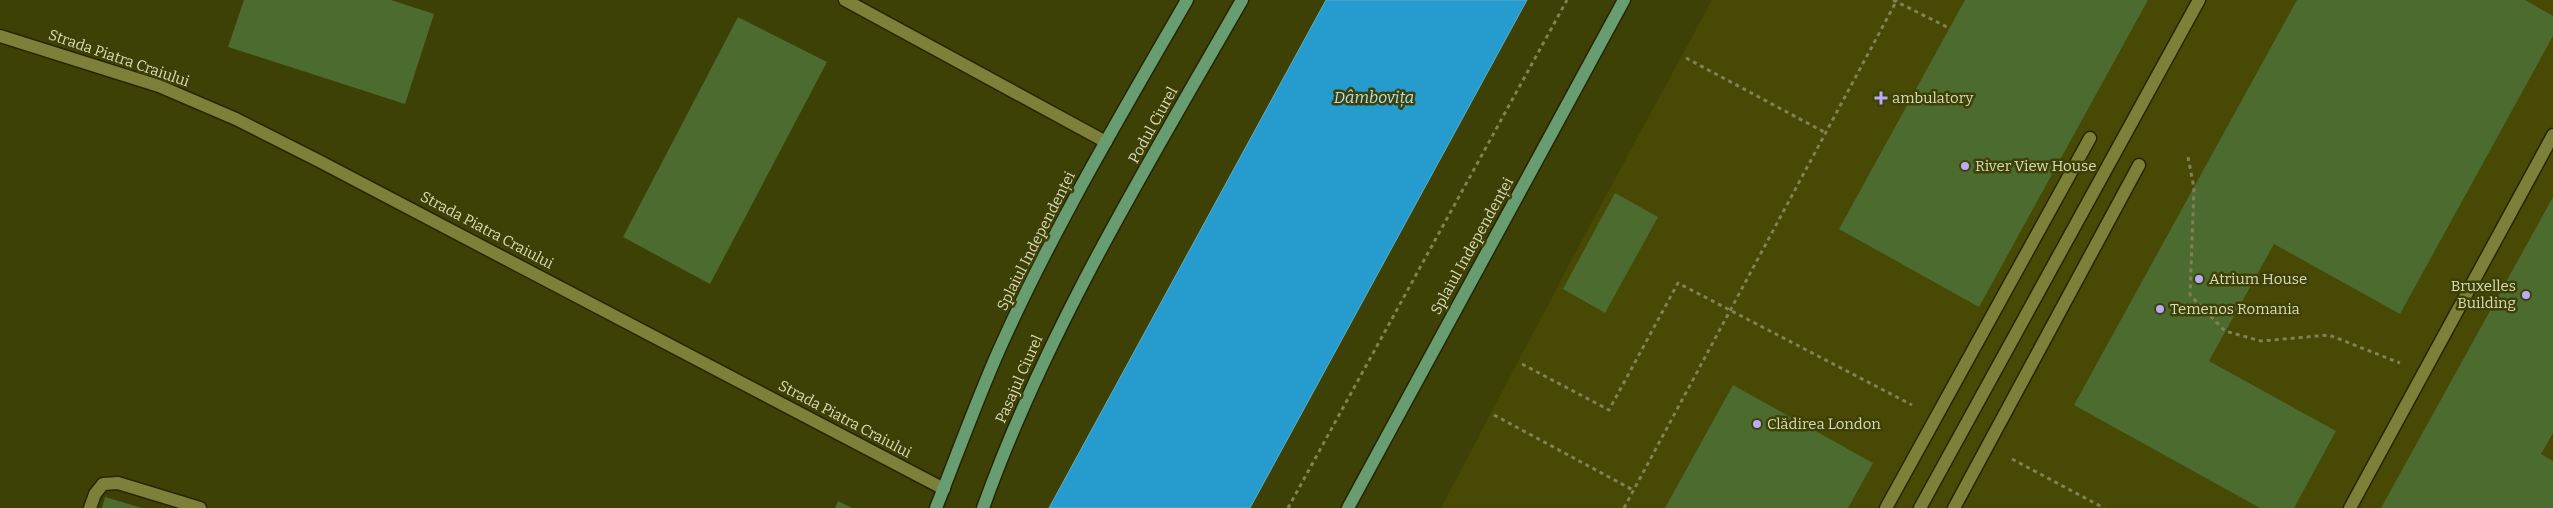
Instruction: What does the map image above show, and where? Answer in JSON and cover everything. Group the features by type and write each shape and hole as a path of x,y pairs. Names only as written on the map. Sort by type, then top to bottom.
{"main road":[{"name":"Splaiul Independenței","path":"936,508 999,349 1035,276 1106,142 1187,0"},
{"name":"Podul Ciurel","path":"1093,267 1242,0"},
{"name":"Splaiul Independenței","path":"1348,508 1624,0"},
{"name":"Pasajul Ciurel","path":"983,508 995,474 1042,366 1093,267"}],"street":[{"path":"845,0 1106,142"},
{"path":"1920,508 2199,0"},
{"name":"Strada Piatra Craiului","path":"0,36 159,86 236,119 330,166 944,489"},
{"path":"2350,508 2553,135"},
{"path":"1886,508 2090,138"},
{"path":"1954,508 2139,165"},
{"path":"90,508 95,494 103,484 118,483 200,508"}],"path":[{"path":"1288,508 1567,0"},
{"path":"1624,508 1895,1 1950,28"},
{"path":"1686,58 1826,133"},
{"path":"2188,157 2194,188 2190,295 2225,331 2261,340 2329,335 2393,359 2422,376"},
{"path":"1522,364 1609,410 1678,283 1936,418"},
{"path":"1494,415 1634,490"},
{"path":"1988,447 2104,508"}],"shaded area":[{"path":"1712,0 2553,0 2553,508 1441,508 1589,227"}],"water":[{"name":"Dâmbovița","path":"1326,0 1527,0 1250,508 1049,508"}],"building":[{"path":"244,0 391,0 434,14 405,104 228,47"},
{"name":"River View House","path":"1965,0 2148,0 1979,307 1839,229"},
{"name":"Atrium House","path":"2297,0 2525,0 2553,16 2553,36 2400,314 2274,244 2209,361 2336,431 2294,508 2260,508 2074,405"},
{"path":"738,17 827,62 710,284 623,237"},
{"path":"1615,193 1658,217 1605,313 1563,289"},
{"name":"Bruxelles Building","path":"2553,197 2553,433 2541,454 2553,461 2553,508 2381,508"},
{"name":"Clădirea London","path":"1733,385 1873,463 1848,508 1665,508"},
{"path":"105,497 142,508 102,508"},
{"path":"838,501 852,508 835,508"}],"place":[{"name":"ambulatory","path":"1881,98"},
{"name":"River View House","path":"1965,166"},
{"name":"Atrium House","path":"2199,279"},
{"name":"Bruxelles Building","path":"2526,295"},
{"name":"Temenos Romania","path":"2160,309"},
{"name":"Clădirea London","path":"1757,424"}]}
